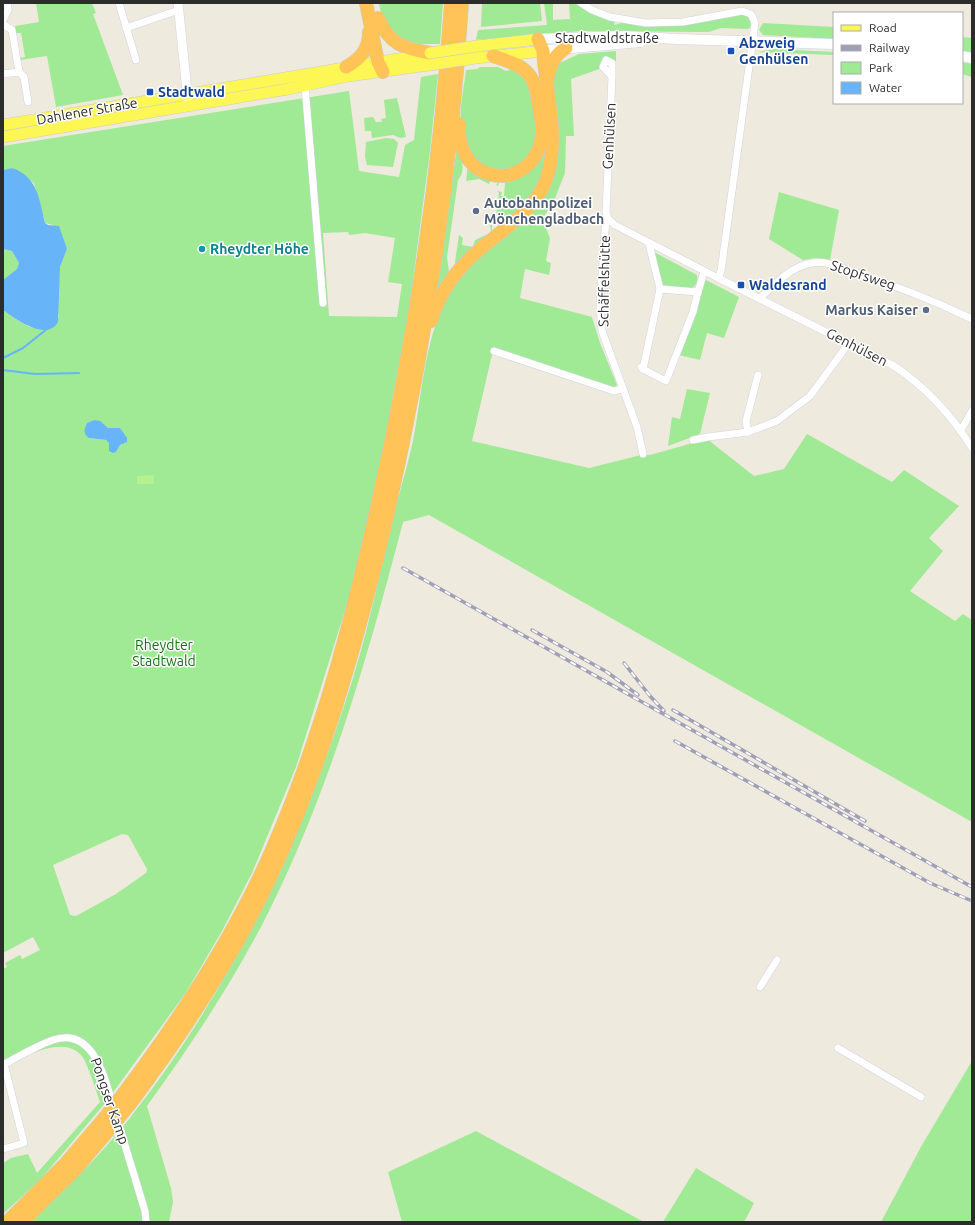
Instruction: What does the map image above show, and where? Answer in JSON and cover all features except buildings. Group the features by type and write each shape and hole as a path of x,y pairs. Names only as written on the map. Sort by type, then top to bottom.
{"highway":[{"path":"366,3 374,19 394,42 430,59"},
{"path":"346,68 360,58 365,51 374,19 375,3"},
{"path":"22,1222 75,1170 103,1137 175,1024 233,928 273,847 320,723 339,659 369,543 405,374 430,224 450,18 450,3"},
{"path":"7,1222 65,1164 101,1122 127,1098 172,1047 226,962 252,914 302,806 341,689 374,572 402,447 435,266 458,72 462,3"},
{"path":"374,19 382,65"},
{"path":"458,72 460,98 458,134 460,147 468,161 483,172 501,176 516,172 527,165 535,156 540,143 541,119 538,38"},
{"path":"548,99 550,67 556,56 566,48"},
{"path":"415,377 433,314 448,285 469,258 523,213 544,186 550,168 551,136 548,99 539,51"},
{"path":"493,56 517,64 530,74 535,85 541,119"}],"main road":[{"name":"Stadtwaldstraße","path":"538,38 604,36 833,44"},
{"path":"430,59 477,46 538,38"},
{"name":"Stadtwaldstraße","path":"539,51 677,39"},
{"path":"382,65 430,59 476,58 539,51"},
{"name":"Dahlener Straße","path":"3,125 188,100 288,89 305,86 382,65"},
{"name":"Dahlener Straße","path":"3,137 188,100 289,77 346,68 382,65"}],"street":[{"path":"3,20 8,10 7,3"},
{"path":"119,3 136,60"},
{"name":"Stadtwaldstraße","path":"581,3 592,10 610,17 651,23 684,22 744,11 751,14 755,23 752,41"},
{"path":"126,28 178,7 188,100"},
{"path":"3,24 12,30 19,72 24,77 28,102"},
{"path":"718,278 721,271 752,41"},
{"path":"3,74 19,72"},
{"name":"Genhülsen","path":"612,77 606,212 608,219 615,225 649,244 882,359 911,378 937,400 961,430 972,448"},
{"path":"305,86 323,303"},
{"name":"Schäffelshütte","path":"608,219 606,221 605,231 601,319 602,332 637,427 643,454"},
{"path":"649,244 660,288 642,368 666,381 694,312 699,284 704,272"},
{"name":"Stopfsweg","path":"760,298 779,280 791,272 806,264 821,262 892,284 972,319"},
{"path":"660,288 698,292"},
{"path":"693,440 748,432 777,420 810,396 849,343"},
{"path":"494,351 614,391 622,389"},
{"path":"748,432 746,420 758,375"},
{"path":"961,430 972,411"},
{"path":"760,987 777,960"},
{"name":"Pongser Kamp","path":"3,1149 24,1143 4,1065 54,1040 75,1040 92,1051 96,1056 110,1096 145,1211 146,1222"},
{"path":"838,1048 921,1097"}],"green space":[{"path":"36,3 92,3 96,13 93,14 123,95 56,107 47,56 20,60 20,58 25,57 21,33 16,33 15,26 39,22"},
{"path":"379,3 443,3 440,44 415,44 397,40 381,14"},
{"path":"482,3 540,3 542,21 481,27"},
{"path":"544,3 553,3 553,20 570,19 569,3 585,7 615,21 614,25 626,22 649,24 740,13 748,17 751,23 749,29 721,28 709,32 581,31 482,41 481,39 476,40 478,30 547,25"},
{"path":"763,23 833,27 833,39 763,35 759,30"},
{"path":"963,37 972,38 972,54 963,52"},
{"path":"773,49 833,52 833,55 758,52"},
{"path":"616,51 616,61 603,59 600,65 602,68 571,79 574,136 566,136 565,173 553,203 542,219 550,238 546,261 551,263 549,275 525,269 520,298 592,317 600,343 617,385 613,389 493,350 472,441 589,468 641,455 650,455 707,439 754,476 784,469 807,434 892,482 904,470 959,506 929,538 943,551 910,591 955,621 963,614 972,620 972,822 429,515 403,522 376,622 346,722 310,820 289,868 254,940 226,989 180,1060 147,1106 171,1188 173,1202 169,1222 32,1222 106,1146 129,1119 164,1072 197,1023 255,921 281,868 304,814 326,759 352,681 365,636 392,521 413,441 430,343 443,305 462,275 484,251 544,196 551,85 555,63 562,62 579,54"},
{"path":"963,62 972,64 972,77 963,74"},
{"path":"480,67 498,67 506,71 514,68 528,75 537,127 535,144 525,161 518,166 509,169 490,169 473,160 462,133 461,112 466,70 477,69"},
{"name":"Rheydter Stadtwald","path":"438,74 430,151 408,318 363,553 296,767 252,873 222,931 185,994 106,1102 41,1179 3,1214 3,1163 11,1158 28,1154 37,1173 100,1102 85,1061 78,1052 69,1048 58,1047 47,1049 4,1064 3,1059 3,969 7,967 5,963 20,955 22,959 40,950 33,937 3,953 3,310 20,322 35,328 42,327 59,317 57,308 60,267 67,249 53,225 45,223 34,183 12,168 3,170 3,146 349,91 359,171 399,177 405,145 414,140 421,77","holes":["348,232 349,235 365,233 395,238 388,282 402,284 397,317 329,316 323,233","94,420 108,428 120,428 126,442 120,445 116,452 109,449 109,443 106,440 89,438 85,428 87,423","122,834 128,835 147,869 146,873 116,894 76,916 70,915 53,865"]},
{"path":"397,98 406,137 400,138 393,135 372,138 371,131 365,131 364,118 373,117 376,122 382,122 381,119 386,118 384,100"},
{"path":"386,138 394,139 398,143 393,167 367,165 365,157 366,142"},
{"path":"542,144 549,147 540,190 497,229 500,216 496,215 499,193 497,191 502,192 501,196 504,196 505,183 499,182 498,186 496,185 501,179"},
{"path":"457,146 462,159 463,168 458,180 447,257 449,272 435,306"},
{"path":"468,165 492,177 489,184 479,179 466,181"},
{"path":"779,192 839,210 830,260 815,258 803,260 769,239"},
{"path":"490,225 492,225 492,230 496,230 494,232 491,231"},
{"path":"459,235 463,238 462,245 473,247 475,240 486,235 489,237 456,270 455,262"},
{"path":"3,249 12,251 19,263 17,269 3,280"},
{"path":"654,252 697,275 697,282 695,286 689,289 663,285"},
{"path":"704,279 739,297 724,338 707,333 700,360 679,355 700,300"},
{"path":"687,389 710,393 700,434 668,446 672,417 680,419"},
{"path":"154,475 154,484 137,484 137,476"},
{"path":"972,1061 972,1222 881,1222 922,1145"},
{"path":"476,1131 644,1222 402,1222 388,1172"},
{"path":"696,1168 754,1203 744,1222 663,1222"}],"water":[{"path":"12,168 21,172 32,183 39,197 45,223 48,225 59,226 67,249 60,267 58,322 53,328 46,330 31,327 3,310 3,280 17,269 19,263 12,251 3,249 3,170"},
{"path":"94,420 100,421 108,428 120,428 127,438 127,442 120,445 116,452 113,453 109,451 109,443 106,440 89,438 85,433 85,427 87,423"}],"waterway":[{"path":"3,358 23,348 47,329"},
{"path":"3,370 35,374 79,373"}],"railway":[{"path":"403,568 972,887"},
{"path":"532,630 607,672 638,695"},
{"path":"624,663 664,711"},
{"path":"673,710 865,821"},
{"path":"675,741 930,883 972,901"}],"place":[{"name":"Abzweig Genhülsen","path":"731,51"},
{"name":"Stadtwald","path":"150,92"},
{"name":"Autobahnpolizei Mönchengladbach","path":"476,211"},
{"name":"Rheydter Höhe","path":"202,249"},
{"name":"Waldesrand","path":"741,285"},
{"name":"Markus Kaiser","path":"926,310"}]}
